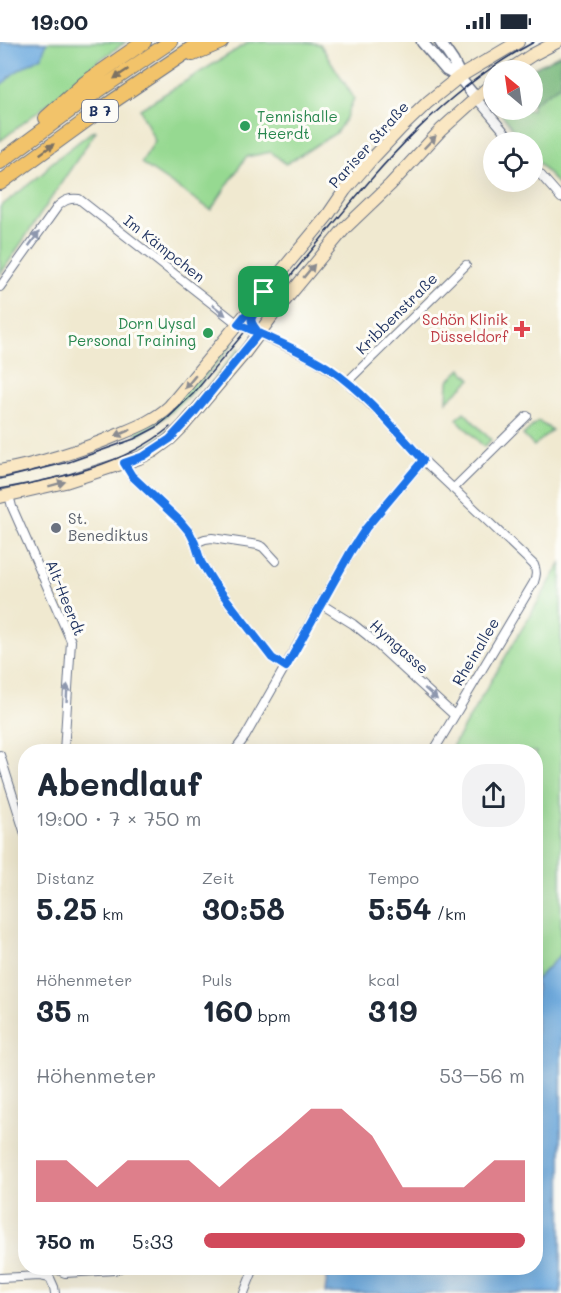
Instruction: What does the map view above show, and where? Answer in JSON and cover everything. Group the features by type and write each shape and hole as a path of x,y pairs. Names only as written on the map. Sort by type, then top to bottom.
{"highway":[{"path":"0,160 85,83 144,42"},
{"name":"B 7","path":"0,160 170,42"},
{"name":"B 7","path":"0,183 96,113 201,42"},
{"path":"149,77 221,42"}],"main road":[{"name":"Pariser Straße","path":"0,471 69,455 155,418 169,407 328,215 345,190 384,146 428,102 459,77 518,42"},
{"path":"524,60 557,42"},
{"path":"5,496 65,482 124,463 144,456 170,439 345,228 390,185 441,130 483,92"}],"street":[{"path":"422,42 446,70 459,77"},
{"path":"440,42 455,65 459,77 505,132"},
{"path":"543,178 561,198"},
{"name":"Im Kämpchen","path":"0,287 58,206 65,200 73,199 85,203 238,324"},
{"name":"Kribbenstraße","path":"347,382 466,265"},
{"name":"Pariser Straße","path":"259,333 251,319 262,303 264,292"},
{"path":"238,324 312,358 347,382 453,489 527,416"},
{"path":"240,744 366,528 423,460"},
{"path":"124,463 132,476 190,533 201,562 214,583 272,658 286,667"},
{"name":"Rheinallee","path":"438,744 536,577 534,566 453,489"},
{"name":"Alt-Heerdt","path":"5,496 16,515 71,641 65,744"},
{"path":"195,543 212,538 258,545 263,547 276,561"},
{"name":"Hymgasse","path":"321,604 368,636 454,715"},
{"path":"0,755 18,812"},
{"path":"244,1293 250,1275"},
{"path":"0,1278 40,1276 50,1278 55,1293"}],"green space":[{"path":"0,42 126,42 98,61 76,82 0,141"},
{"name":"Tennishalle Heerdt","path":"249,42 320,44 354,98 346,118 336,133 286,164 271,152 246,157 211,210 141,163 155,141 140,109"},
{"path":"561,54 561,188 543,167 543,132 515,132 506,120 543,120 543,64"},
{"path":"561,54 561,84 543,96 543,64"},
{"path":"94,130 96,131 0,275 0,207"},
{"path":"230,339 234,343 190,394 165,417 137,435 135,432"},
{"path":"239,348 241,350 172,432 145,451 144,448 158,439 184,415"},
{"path":"461,369 471,379 447,401 448,381"},
{"path":"464,412 491,440 484,447 457,419"},
{"path":"538,421 552,430 534,446 523,435"},
{"path":"561,563 561,954 543,973 543,744 454,744"}],"water":[{"path":"0,42 47,42 41,57 14,73 0,85"},
{"path":"561,954 561,1293 325,1293 327,1275 543,1275 543,973"}],"tram line":[{"path":"0,479 69,462 134,439 157,427 168,418 193,394 368,182 417,130 471,82 534,42"},
{"path":"0,489 67,475 111,461 152,440 170,427"}],"place":[{"name":"Tennishalle Heerdt","path":"245,126"},
{"name":"Schön Klinik Düsseldorf","path":"522,329"},
{"name":"Dorn Uysal Personal Training","path":"208,333"},
{"name":"St. Benediktus","path":"56,528"}],"route":[{"path":"264,292 238,324 259,333 246,350 170,439 144,456 124,463 132,476 190,533 206,573 272,658 286,667 366,528 423,460 382,415 347,382 312,358 259,333 251,319 262,303 264,292"}]}
